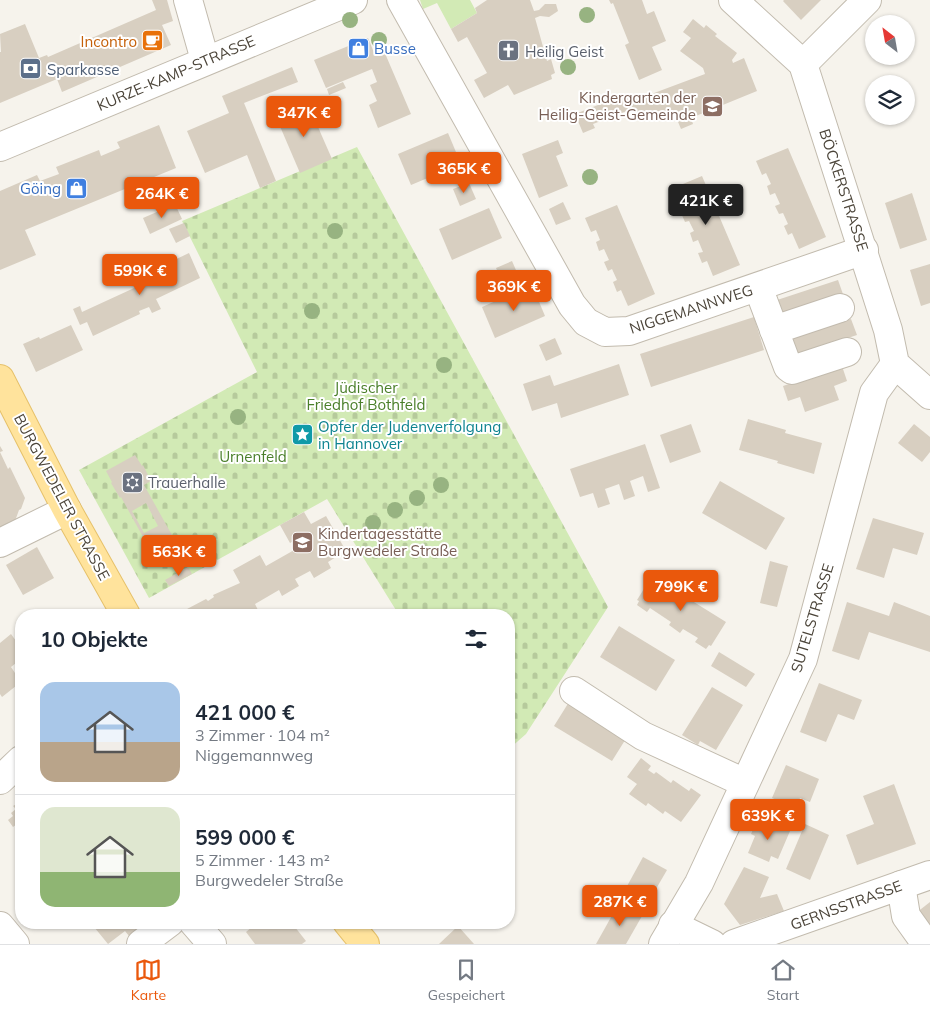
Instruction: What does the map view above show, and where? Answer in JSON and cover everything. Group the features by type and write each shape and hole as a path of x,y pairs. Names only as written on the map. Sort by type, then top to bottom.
{"main road":[{"name":"BURGWEDELER STRASSE","path":"0,379 67,510 123,609"},
{"path":"353,929 366,944"}],"street":[{"path":"188,0 205,60"},
{"name":"KURZE-KAMP-STRASSE","path":"0,147 352,0"},
{"name":"NIGGEMANNWEG","path":"401,0 572,305 586,322 605,332 629,331 864,250"},
{"name":"BÖCKERSTRASSE","path":"733,0 803,64 864,250 888,330 895,364"},
{"path":"803,64 866,0"},
{"path":"758,287 786,364 792,370 847,352"},
{"path":"774,330 840,308"},
{"path":"895,364 930,396"},
{"name":"SUTELSTRASSE","path":"668,935 698,883 803,659 874,393 895,364"},
{"path":"0,543 67,510"},
{"path":"574,691 643,736 745,783"},
{"path":"0,780 15,766"},
{"name":"GERNSSTRASSE","path":"734,944 930,875"},
{"path":"901,886 906,916 926,944"},
{"path":"0,926 15,944"},
{"path":"141,944 161,929"},
{"path":"199,929 212,944"},
{"path":"668,935 712,944"}],"green space":[{"path":"420,0 470,0 477,13 451,29 437,3 423,9"},
{"name":"Jüdischer Friedhof Bothfeld","path":"357,147 608,607 526,734 515,744 515,609 395,609 327,499 149,598 79,470 257,372 182,221"}],"building":[{"path":"152,0 167,0 173,21 162,25 171,45 62,92 57,79 0,103 0,34 25,24 39,58 47,55 48,57 156,10"},
{"name":"Heilig Geist","path":"487,0 530,0 534,11 539,10 545,4 556,4 558,11 549,17 540,16 535,18 547,61 551,59 555,73 551,75 552,79 514,95 508,85 484,98 474,80 487,73 467,37 458,42 451,29 477,13 475,8"},
{"path":"609,0 642,0 647,14 654,11 666,41 652,47 662,70 639,80 625,45 629,43 613,3 611,4"},
{"path":"784,0 821,0 801,20"},
{"path":"693,19 704,28 706,25 717,34 715,36 737,53 732,60 733,63 744,58 757,91 691,118 693,124 681,129 673,110 668,112 659,111 637,120 632,109 593,124 595,128 583,133 575,114 626,94 630,102 705,74 703,68 680,51 691,38 683,32"},
{"path":"368,38 375,55 384,51 411,114 378,128 369,105 377,101 370,85 377,82 372,69 326,88 314,60"},
{"path":"292,67 298,82 244,103 276,181 260,188 247,155 205,173 187,131 229,113 222,96"},
{"path":"343,82 346,88 329,95 327,89"},
{"path":"308,104 332,159 300,173 276,117"},
{"path":"159,125 176,168 25,230 36,255 0,270 0,191 37,175 40,181 59,174 56,167 99,150 101,156 120,148 117,142"},
{"path":"448,133 461,164 411,185 398,154"},
{"path":"558,140 563,153 556,156 568,186 539,198 522,154"},
{"path":"788,148 826,237 799,249 792,233 788,235 784,226 788,224 783,213 779,214 775,206 780,204 775,193 770,195 767,186 771,184 766,173 762,175 756,161"},
{"path":"702,176 740,265 713,276 707,261 702,263 698,253 703,252 698,240 693,242 690,233 694,231 689,221 685,222 681,213 686,212 681,201 677,203 671,189"},
{"path":"469,183 476,199 460,206 453,189"},
{"path":"912,193 927,240 900,249 885,203"},
{"path":"563,202 571,219 556,225 549,209"},
{"path":"175,204 182,219 150,234 143,218"},
{"path":"617,205 655,294 628,306 621,290 617,292 613,282 617,280 612,269 608,271 604,262 609,260 604,249 599,251 596,242 600,240 596,230 591,232 585,218"},
{"path":"489,208 502,238 452,260 439,229"},
{"path":"184,223 190,236 176,243 169,229"},
{"path":"189,253 200,278 156,299 161,309 152,313 149,307 139,311 140,314 93,336 87,322 80,325 73,309 80,306 82,312 145,283 141,276"},
{"path":"512,261 519,277 503,284 496,268"},
{"path":"930,264 930,303 921,306 910,270"},
{"path":"838,280 844,297 777,319 771,302"},
{"path":"532,285 545,316 495,338 482,307"},
{"path":"754,317 764,350 651,387 640,354"},
{"path":"851,319 857,335 790,357 784,341"},
{"path":"71,325 83,350 36,372 23,344 39,337 40,339"},
{"path":"555,338 562,354 546,361 539,345"},
{"path":"619,364 629,395 561,418 557,403 532,411 523,384 550,375 554,386"},
{"path":"842,366 847,381 834,386 839,400 805,412 800,397 788,401 783,386"},
{"path":"748,419 786,430 785,433 822,443 814,474 739,450"},
{"path":"691,424 701,452 670,463 660,435"},
{"path":"914,424 930,437 930,452 922,462 898,443"},
{"path":"645,444 660,488 648,492 643,476 630,481 635,496 624,500 619,484 605,489 610,504 598,508 593,493 580,497 570,469"},
{"path":"0,452 8,469 10,467 25,498 15,521 0,528"},
{"path":"135,455 143,465 151,481 144,485 182,553 159,566 106,471","holes":["146,503 158,526 144,533 132,511"]},
{"path":"720,481 785,518 766,550 702,513"},
{"path":"304,512 311,524 326,516 346,551 328,562 331,568 314,578 310,571 295,579 299,586 282,596 279,590 255,604 258,609 187,609 206,599 208,601 214,597 213,595 240,583 233,570 260,555 266,566 296,549 292,542 290,543 280,525"},
{"path":"873,518 924,533 917,555 893,548 884,578 856,569"},
{"path":"37,547 54,578 23,595 6,565"},
{"path":"770,561 788,566 777,607 760,603"},
{"path":"188,567 192,574 169,586 165,580"},
{"path":"652,576 726,622 711,646 709,645 706,649 695,642 698,638 683,629 680,633 669,625 671,622 650,608 647,612 637,605 639,601 637,600"},
{"path":"847,602 889,616 894,602 930,616 930,652 869,632 859,660 832,651"},
{"path":"619,626 675,660 656,691 600,657"},
{"path":"11,634 15,640 15,664 11,667 15,673 15,687 2,697 0,694 0,643"},
{"path":"719,652 755,674 746,687 711,666"},
{"path":"819,683 862,700 854,720 838,714 826,742 800,732"},
{"path":"712,687 743,705 716,750 700,741 698,745 682,735"},
{"path":"569,702 627,737 612,761 554,726"},
{"path":"641,758 651,766 648,770 654,774 656,772 671,783 673,780 689,791 691,788 701,795 681,822 665,811 663,814 648,803 646,806 629,794 637,784 627,777"},
{"path":"786,765 819,779 810,802 800,798 796,808 772,798"},
{"path":"894,784 916,844 857,865 846,835 874,824 863,796"},
{"path":"15,810 15,826 13,827 8,820 13,816 11,813"},
{"path":"763,819 790,831 778,859 771,856 769,862 748,853 755,836 751,834 756,823 760,825"},
{"path":"805,824 829,835 810,880 786,869"},
{"path":"643,857 667,870 649,901 626,888"},
{"path":"744,867 769,877 760,898 777,894 784,911 740,925 724,904"},
{"path":"930,902 930,933 916,913"},
{"path":"619,903 642,916 626,944 596,944"},
{"path":"96,929 143,929 133,941 125,931 108,944"},
{"path":"250,929 297,929 306,941 302,944 255,944 246,932"},
{"path":"455,929 461,929 474,944 439,944"}],"place":[{"name":"Incontro","path":"153,41"},
{"name":"Busse","path":"358,48"},
{"name":"Heilig Geist","path":"509,51"},
{"name":"Sparkasse","path":"31,69"},
{"name":"Kindergarten der Heilig-Geist-Gemeinde","path":"712,106"},
{"name":"Göing","path":"77,188"},
{"name":"Opfer der Judenverfolgung in Hannover","path":"302,435"},
{"name":"Trauerhalle","path":"132,482"},
{"name":"Kindertagesstätte Burgwedeler Straße","path":"302,542"}],"park label":[{"name":"Urnenfeld","path":"253,456"}]}
